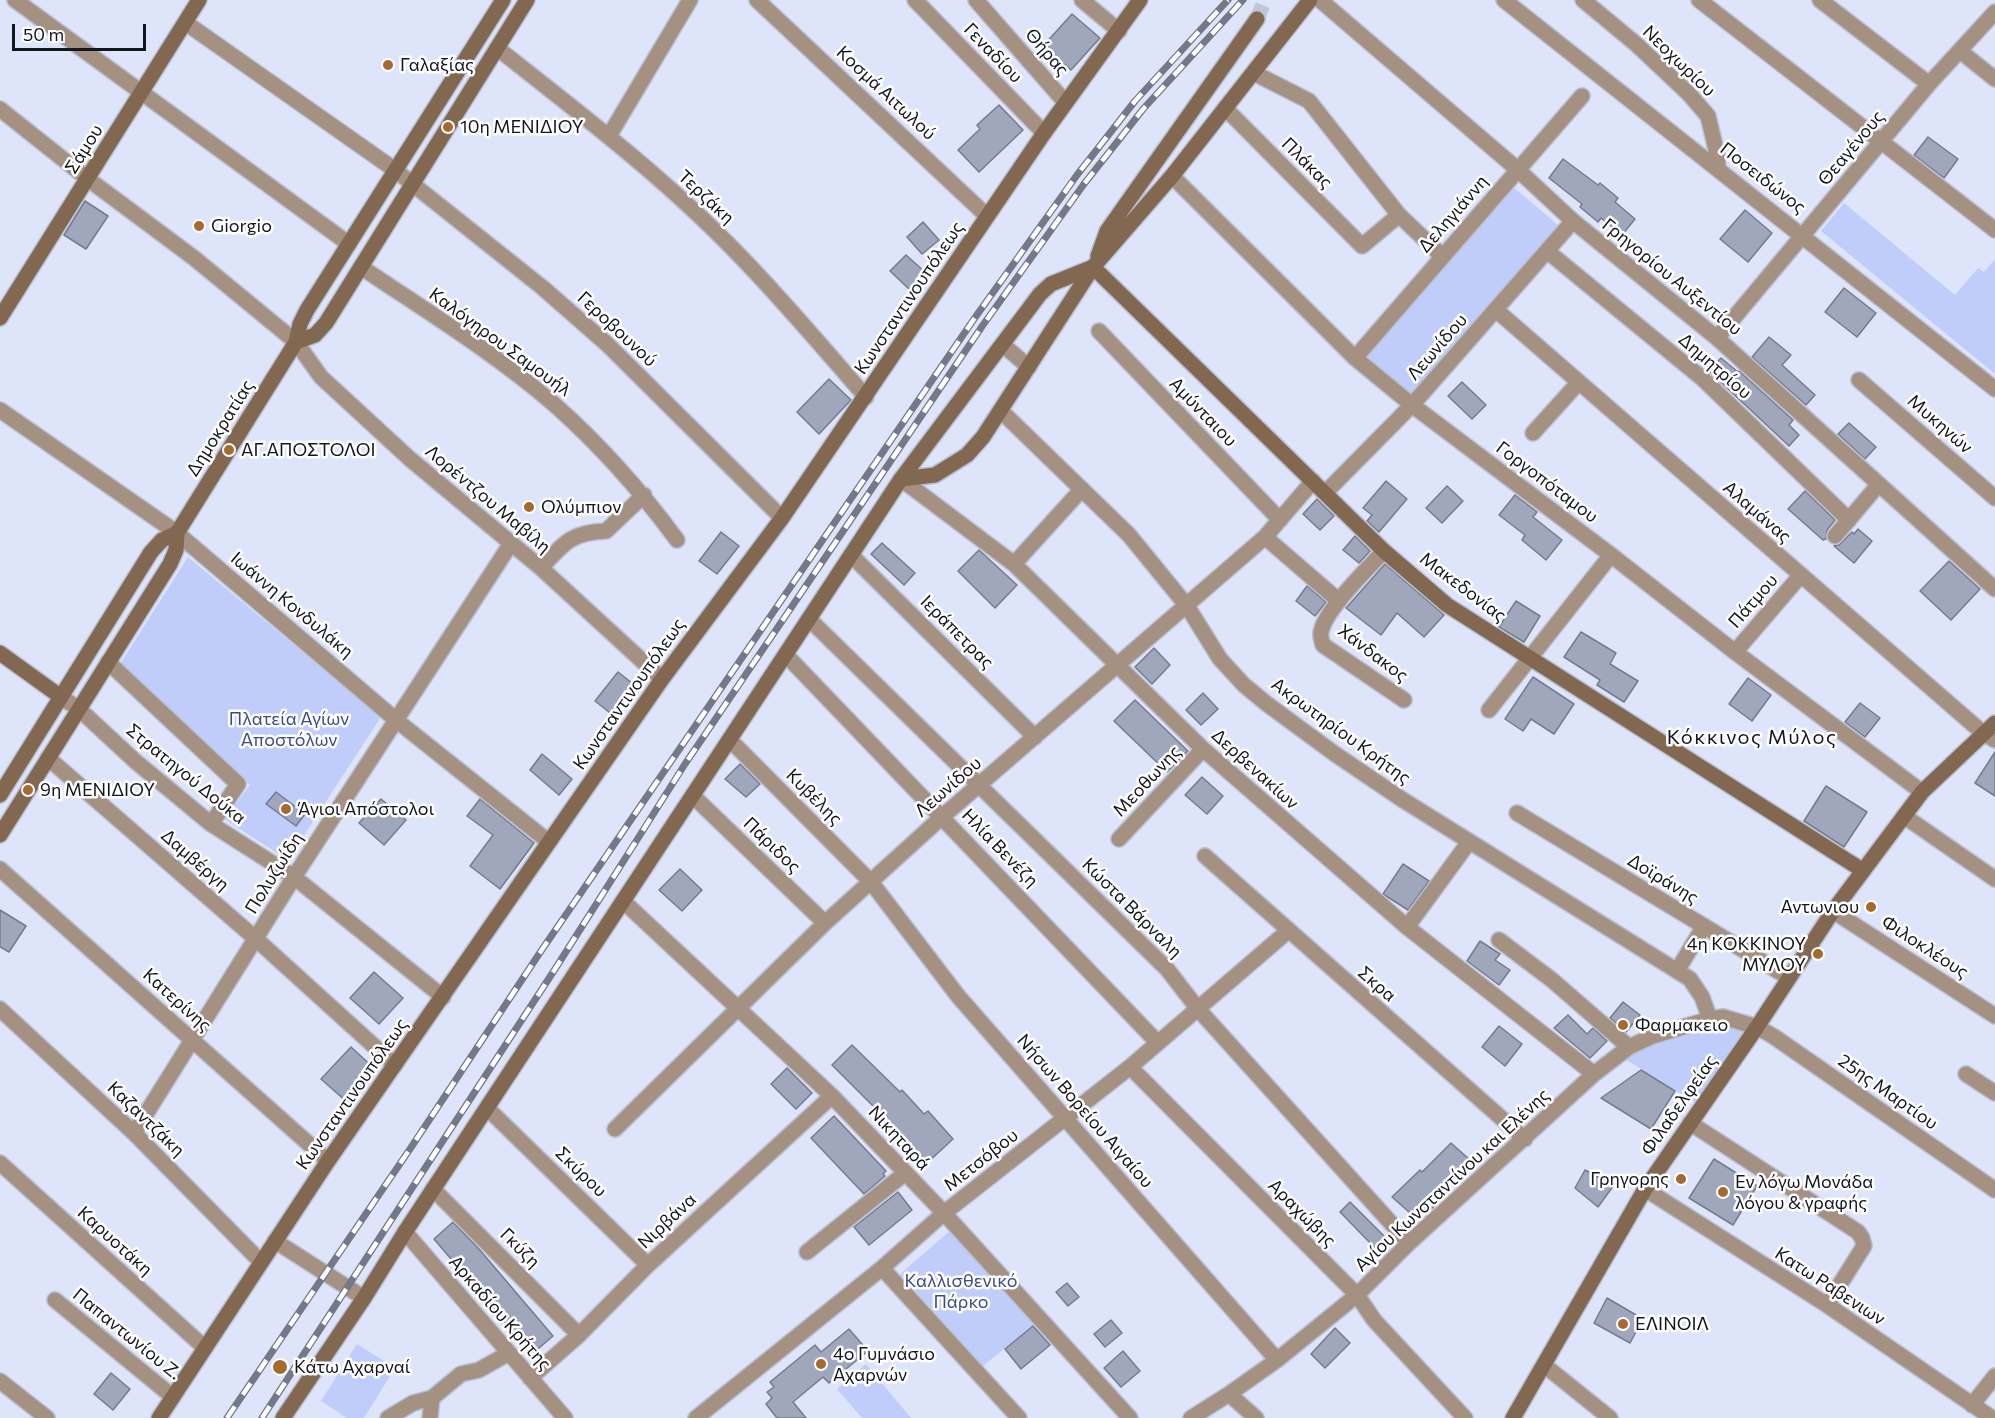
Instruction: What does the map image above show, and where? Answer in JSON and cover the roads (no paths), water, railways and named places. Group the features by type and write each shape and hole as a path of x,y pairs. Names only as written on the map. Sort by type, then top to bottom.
{"street":[{"path":"15,0 349,244"},
{"name":"Σάμου","path":"0,318 200,0"},
{"name":"Δημοκρατίας","path":"0,835 170,564 176,549 177,533 296,342 300,324 307,310 503,0"},
{"name":"Δημοκρατίας","path":"296,342 315,335 326,323 527,0"},
{"path":"609,136 690,0"},
{"name":"Κοσμά Αιτωλού","path":"757,0 987,216"},
{"name":"Γεναδίου","path":"915,0 1044,133"},
{"name":"Θήρας","path":"976,0 1065,102"},
{"path":"1082,0 1119,31"},
{"name":"Κωνσταντινουπόλεως","path":"159,1418 328,1161 662,679 782,518 1065,102 1140,0"},
{"path":"902,479 935,475 967,455 978,443 1094,267 1172,176 1310,0"},
{"name":"Γρηγορίου Αυξεντίου","path":"1320,0 1573,221 1718,338 1995,589"},
{"name":"Ποσειδώνος","path":"1504,0 1995,389"},
{"name":"Νεοχωρίου","path":"1583,0 1659,65 1708,116 1718,168"},
{"path":"1700,0 1995,230"},
{"path":"1820,0 1929,84"},
{"name":"Θεαγένους","path":"1718,338 1929,84 1995,12"},
{"path":"283,1418 902,479 1040,294 1052,284 1094,267 1107,231 1257,19"},
{"path":"186,23 412,184"},
{"name":"Τερζάκη","path":"497,48 609,136 739,254 866,397"},
{"path":"1960,51 1995,79"},
{"path":"1254,73 1309,101 1399,214 1442,256"},
{"name":"Δεληγιάννη","path":"1355,358 1582,96"},
{"name":"Λορέντζου Μαβίλη","path":"0,108 88,179 194,258 296,342 321,377 410,459 510,545 541,568 662,679"},
{"name":"Πλάκας","path":"1225,108 1362,246 1399,214"},
{"name":"Γοργοπόταμου","path":"1172,176 1355,358 1412,405 1922,792"},
{"name":"Γεροβουνού","path":"412,184 543,288 600,338 782,518"},
{"name":"Λεωνίδου","path":"1325,493 1412,405 1573,221"},
{"name":"Δημητρίου","path":"1547,251 1703,379 1849,520"},
{"name":"Καλόγηρου Σαμουήλ","path":"361,267 533,387 576,425 644,495 677,540"},
{"name":"Μακεδονίας","path":"1094,267 1383,551 1447,605 1862,870"},
{"name":"Αλαμάνας","path":"1496,310 1801,576 1991,732"},
{"name":"Αμύνταιου","path":"1099,331 1280,520"},
{"path":"1003,345 1029,367"},
{"name":"Μυκηνών","path":"1859,380 1995,498"},
{"path":"1533,433 1579,382"},
{"name":"Ιωάννη Κονδυλάκη","path":"0,410 177,533 396,720 549,842"},
{"name":"Ακρωτηρίου Κρήτης","path":"1001,411 1129,535 1186,606 1220,659 1244,685 1335,754 1469,843 1690,979 1702,997 1710,1019"},
{"name":"Δερβενακίων","path":"902,479 1014,564 1203,749 1407,927 1594,1074"},
{"name":"Λεωνίδου","path":"615,1129 825,923 943,816 1265,537 1313,482"},
{"path":"1835,536 1880,484"},
{"path":"1014,564 1082,489"},
{"path":"541,568 563,543 595,531 606,531 644,495"},
{"name":"Δημοκρατίας","path":"0,795 151,552 162,540 177,533"},
{"path":"1265,537 1340,600"},
{"name":"Πολυζωίδη","path":"134,1133 294,877 510,545"},
{"name":"Χάνδακος","path":"1383,551 1340,600 1320,633 1323,645 1404,700"},
{"name":"Ιεράπετρας","path":"851,555 1035,737"},
{"path":"1489,710 1611,555"},
{"name":"Πάτμου","path":"1735,652 1801,576"},
{"name":"Κώστα Βάρναλη","path":"809,619 1167,969 1198,1009 1408,1243"},
{"path":"0,654 79,709"},
{"name":"Ηλία Βενέζη","path":"786,655 943,816 1158,1043"},
{"path":"108,663 238,784 211,824"},
{"name":"Στρατηγού Δούκα","path":"79,709 135,761 211,824 294,877 443,997"},
{"name":"Φιλαδελφείας","path":"1513,1418 1645,1189 1757,1027 1833,911 1922,792 1991,732"},
{"name":"Κυβέλης","path":"730,740 871,882"},
{"name":"Μεοθωνης","path":"1119,839 1203,749"},
{"name":"Δαμβέργη","path":"48,758 256,939 395,1065"},
{"name":"Πάριδος","path":"693,796 825,923"},
{"name":"Δοϊράνης","path":"1517,813 1788,977"},
{"path":"1904,816 1995,879"},
{"path":"1407,927 1469,843"},
{"name":"Σκρα","path":"1205,856 1525,1139"},
{"name":"Κατερίνης","path":"0,869 328,1161"},
{"name":"Νήσων Βορείου Αιγαίου","path":"871,882 958,996 1277,1360"},
{"name":"Νικηταρά","path":"623,901 832,1096 904,1174 944,1213 1130,1418"},
{"name":"Φιλοκλέους","path":"1833,911 1995,1017"},
{"path":"1677,971 1704,926"},
{"name":"Μετσόβου","path":"696,1418 882,1268 944,1213 1130,1067 1288,931"},
{"path":"1499,940 1552,980 1629,1047"},
{"name":"Καζαντζάκη","path":"0,1009 134,1133 261,1262"},
{"name":"Αγίου Κωνσταντίνου και Ελένης","path":"1191,1418 1230,1394 1277,1360 1357,1295 1408,1243 1594,1074 1629,1047 1653,1036 1710,1019 1723,1017 1757,1027"},
{"name":"25ης Μαρτίου","path":"1757,1027 1995,1190"},
{"name":"Αραχώβης","path":"1130,1067 1357,1295 1374,1320 1465,1418"},
{"path":"1966,1074 1995,1093"},
{"name":"Νιρβάνα","path":"530,1378 579,1335 648,1265 832,1096"},
{"name":"Σκύρου","path":"487,1108 648,1265"},
{"path":"1690,1123 1858,1232 1864,1246 1827,1305"},
{"name":"Καρυοτάκη","path":"0,1163 206,1348"},
{"path":"807,1252 904,1174"},
{"name":"Γκύζη","path":"434,1189 579,1335"},
{"name":"Κατω Ραβενιων","path":"1645,1189 1827,1305 1992,1418"},
{"name":"Αρκαδίου Κρήτης","path":"405,1232 565,1418"},
{"path":"275,1241 364,1298"},
{"path":"882,1268 1018,1418"},
{"name":"Παπαντωνίου Ζ.","path":"55,1300 173,1397"},
{"path":"388,1418 413,1402 432,1398 461,1374 479,1370 509,1353"},
{"path":"1544,1365 1610,1418"},
{"path":"1972,1405 1995,1376"},
{"path":"0,1381 47,1418"},
{"path":"1230,1394 1256,1418"},
{"path":"430,1418 432,1398"}],"tunnel":[{"path":"1257,19 1265,0"}],"railway":[{"path":"227,1418 539,954 974,319 1077,175 1135,101 1228,0"},
{"path":"262,1418 557,966 685,764 983,325 1084,184 1144,108 1243,0"}],"place":[{"name":"Γαλαξίας","path":"388,65"},
{"name":"10η ΜΕΝΙΔΙΟΥ","path":"448,127"},
{"name":"Giorgio","path":"199,226"},
{"name":"ΑΓ.ΑΠΟΣΤΟΛΟΙ","path":"229,450"},
{"name":"Ολύμπιον","path":"529,507"},
{"name":"9η ΜΕΝΙΔΙΟΥ","path":"28,790"},
{"name":"Άγιοι Απόστολοι","path":"286,809"},
{"name":"Αντωνιου","path":"1871,907"},
{"name":"4η ΚΟΚΚΙΝΟΥ ΜΥΛΟΥ","path":"1818,954"},
{"name":"Φαρμακειο","path":"1623,1025"},
{"name":"Γρηγορης","path":"1681,1179"},
{"name":"Εν λόγω Μονάδα λόγου & γραφής","path":"1723,1192"},
{"name":"ΕΛΙΝΟΙΛ","path":"1623,1324"},
{"name":"4ο Γυμνάσιο Αχαρνών","path":"821,1364"},
{"name":"Κάτω Αχαρναί","path":"280,1367"}],"district":[{"name":"Κόκκινος Μύλος","path":"1752,737"}],"park label":[{"name":"Πλατεία Αγίων Αποστόλων","path":"289,729"},
{"name":"Καλλισθενικό Πάρκο","path":"961,1291"}]}
